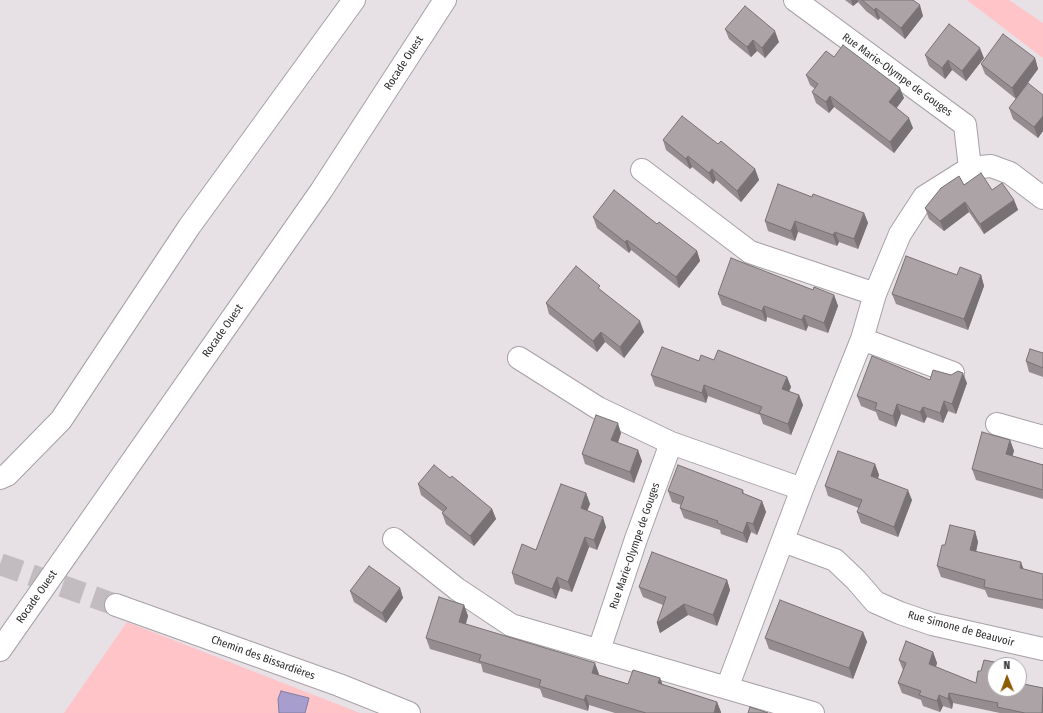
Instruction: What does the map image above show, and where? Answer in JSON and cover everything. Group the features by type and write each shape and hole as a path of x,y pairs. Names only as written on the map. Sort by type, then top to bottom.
{"street":[{"path":"0,478 7,474 61,420 189,227 354,0"},
{"name":"Rue Marie-Olympe de Gouges","path":"795,0 965,125 970,168"},
{"name":"Rocade Ouest","path":"0,650 321,191 442,3"},
{"path":"727,688 802,489 862,339 875,294 900,234 924,197 970,168 991,166 1010,172 1043,198"},
{"path":"642,170 750,252 875,294"},
{"path":"862,339 953,373"},
{"path":"519,358 598,408 671,443 802,489"},
{"path":"997,424 1043,437"},
{"name":"Rue Marie-Olympe de Gouges","path":"600,650 636,539 671,443"},
{"path":"394,539 457,589 511,625 813,713"},
{"name":"Rue Simone de Beauvoir","path":"783,541 835,560 856,580 875,602 900,613 932,624 1043,649"},
{"name":"Chemin des Bissardières","path":"116,605 339,685 409,713"}],"shaded area":[{"path":"967,0 1009,0 1043,23 1043,58"},
{"path":"127,622 360,713 64,713"},
{"path":"281,691 309,698 305,713 279,713 278,699"}],"building":[{"path":"862,0 913,0 920,5 901,28 876,8 874,10"},
{"path":"745,6 775,31 762,48 753,40 747,47 725,29"},
{"path":"949,24 980,48 962,71 948,60 942,68 925,55"},
{"path":"1003,34 1035,58 1012,88 981,64"},
{"path":"843,45 900,88 889,102 909,118 890,142 830,96 826,102 812,92 818,84 806,75 826,51 834,57"},
{"path":"1028,83 1043,95 1043,116 1034,127 1009,108"},
{"path":"682,116 718,144 721,141 755,169 737,191 712,169 709,173 688,156 686,159 663,140"},
{"path":"981,173 992,190 1002,183 1014,200 980,224 965,202 940,221 925,208 941,188 959,176 964,185"},
{"path":"778,184 812,197 813,194 864,213 854,239 835,232 833,235 795,221 791,231 765,221"},
{"path":"614,190 657,224 659,222 697,251 676,277 627,240 625,242 593,217"},
{"path":"906,256 957,275 960,267 981,275 964,319 892,294"},
{"path":"731,258 813,290 814,287 834,295 824,323 804,315 802,320 764,306 762,311 718,294"},
{"path":"576,266 600,286 598,288 640,321 620,347 601,332 593,341 546,303"},
{"path":"662,347 699,361 701,355 714,360 718,350 787,377 782,389 799,395 788,424 759,413 762,407 704,385 702,393 651,375"},
{"path":"1030,349 1043,353 1043,368 1026,361"},
{"path":"872,356 930,380 933,370 951,375 958,371 963,373 952,404 944,401 940,413 923,407 920,412 897,404 893,416 875,409 877,403 857,396"},
{"path":"596,415 618,423 611,440 638,450 630,472 582,454"},
{"path":"982,432 1010,440 1006,454 1043,465 1043,490 972,469"},
{"path":"838,451 875,464 871,476 908,490 894,527 857,512 862,500 825,486"},
{"path":"434,465 450,478 452,476 492,509 470,536 442,513 447,508 418,484"},
{"path":"678,465 743,490 742,493 762,501 753,524 747,522 743,533 717,523 718,521 680,508 684,497 668,491"},
{"path":"561,484 586,493 581,508 603,517 594,540 585,537 568,582 557,577 552,589 512,573 522,544 536,550"},
{"path":"950,525 975,531 970,550 1021,562 1020,568 1043,574 1043,600 984,587 985,580 937,566 942,545 945,545"},
{"path":"652,552 727,580 713,615 684,604 657,623 666,597 639,587"},
{"path":"369,566 400,588 382,613 350,591"},
{"path":"439,597 464,605 459,622 595,663 592,673 628,684 633,670 660,678 658,683 717,702 714,713 646,713 586,695 584,700 539,686 541,680 479,661 481,655 426,638"},
{"path":"780,600 863,632 849,668 765,638"},
{"path":"906,641 933,652 929,664 976,683 978,671 981,671 984,660 987,661 987,697 1027,697 1027,685 1043,688 1042,713 1025,713 997,707 998,703 949,693 948,699 939,695 937,701 919,695 921,691 898,683 906,663 899,660"},
{"path":"750,707 768,713 748,713"}],"tunnel":[{"path":"0,564 116,605"}]}
